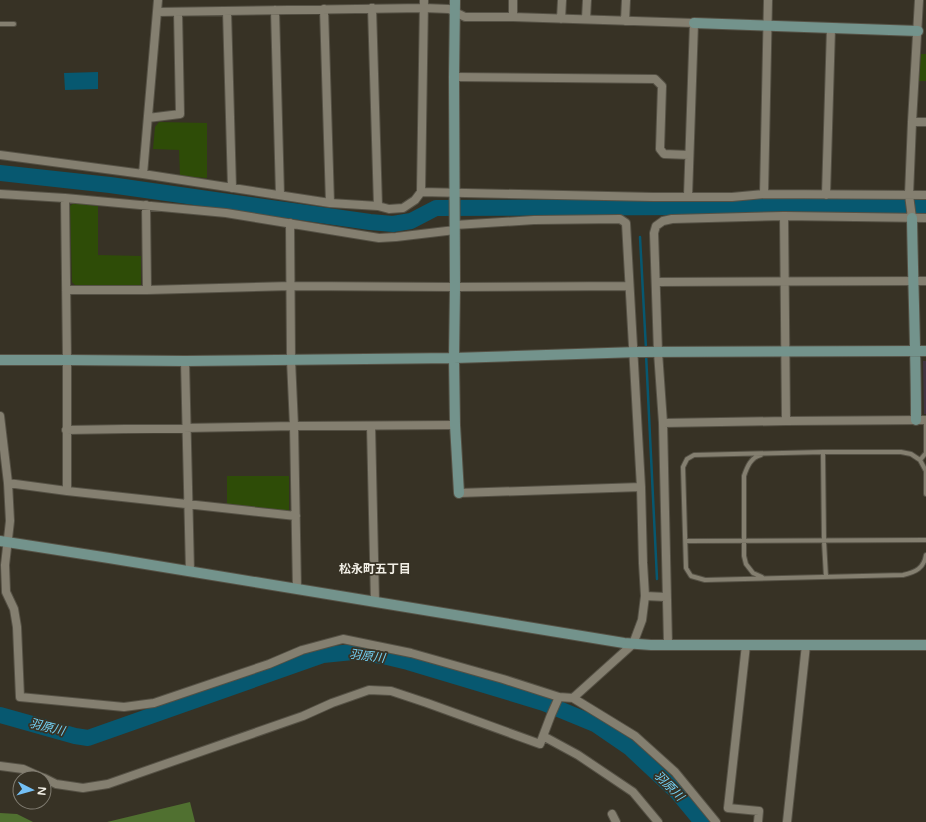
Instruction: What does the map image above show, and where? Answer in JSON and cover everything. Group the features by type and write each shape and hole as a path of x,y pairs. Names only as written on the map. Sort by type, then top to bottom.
{"street":[{"path":"143,174 158,0"},
{"path":"455,0 454,358 455,425 459,493 641,487"},
{"path":"513,0 513,17"},
{"path":"562,0 562,19"},
{"path":"586,19 587,0"},
{"path":"625,21 626,0"},
{"path":"764,194 768,0"},
{"path":"663,424 923,420 921,351 912,281 912,218 909,195 919,0"},
{"path":"157,12 372,8 424,4 449,10 465,17 586,19 918,31"},
{"path":"0,155 143,174 330,203 378,206 389,209 403,208 415,200 421,192 424,4"},
{"path":"372,8 378,206"},
{"path":"324,9 330,203"},
{"path":"275,10 280,195"},
{"path":"227,11 232,188"},
{"path":"148,118 180,114 178,12"},
{"path":"688,196 694,23"},
{"path":"826,195 831,28"},
{"path":"454,77 655,79 662,86 660,149 664,154 689,155"},
{"path":"912,122 926,122"},
{"path":"421,192 455,196 732,197 764,194 926,195"},
{"path":"0,194 65,198 226,213 379,238 396,237 455,225 534,220 620,219 626,223 629,286 635,352 645,596 642,620 633,644 573,698"},
{"path":"65,198 67,491"},
{"path":"146,206 147,290"},
{"path":"784,216 786,421"},
{"path":"668,644 663,424 655,352 656,282 654,233 656,226 663,221 672,219 784,216 926,218"},
{"path":"290,223 291,360 294,426 297,589"},
{"path":"656,282 926,281"},
{"path":"66,290 147,290 290,286 629,286"},
{"path":"0,360 185,362 454,358 635,352 921,351"},
{"path":"185,362 190,571"},
{"path":"0,416 2,448 8,483 10,521 4,542 6,592 14,609 17,627 20,697 124,707 154,703 262,666 302,650 343,639 411,653 503,679 559,697 573,698 635,736 675,772 716,822"},
{"path":"66,430 455,425"},
{"path":"371,426 375,602"},
{"path":"8,483 188,505 296,516"},
{"path":"4,542 190,571 624,643 651,645 926,645"},
{"path":"645,596 666,597"},
{"path":"746,645 728,808 759,811 758,822"},
{"path":"787,822 806,645"},
{"path":"52,782 56,784 83,788 108,784 304,716 332,703 369,690 391,691 540,744 559,697"},
{"path":"543,736 578,755 633,792 658,822"},
{"path":"0,766 25,770"},
{"path":"612,814 616,822"}],"lane":[{"path":"0,24 14,24"},
{"path":"920,460 926,453 923,420"},
{"path":"823,452 826,577"},
{"path":"765,578 753,573 746,564 744,556 744,476 746,468 758,455 823,452 901,452 911,454 920,460 926,471 926,494"},
{"path":"772,454 694,454 687,459 683,467 686,568 691,576 705,580 904,575 913,573 920,568 925,561 926,555"},
{"path":"686,542 926,540"}],"shaded area":[{"path":"923,361 926,361 926,414 924,414"}],"green space":[{"path":"921,54 926,54 926,81 919,81"},
{"path":"159,122 207,123 207,178 180,176 179,150 153,149 155,127"},
{"path":"74,203 98,206 98,255 141,256 141,285 75,285 72,282 70,206"},
{"path":"227,476 289,476 289,512 227,505"},
{"path":"190,802 195,822 107,822"},
{"path":"0,813 17,814 33,822 0,822"}],"water":[{"path":"98,72 98,89 65,90 64,73"}],"waterway":[{"path":"0,173 110,185 393,224 411,221 436,208 926,206"},
{"path":"640,237 646,349"},
{"path":"646,354 657,579"},
{"name":"羽原川","path":"0,715 75,736 88,738 323,655 353,652 383,656 408,662 544,703 595,724 630,748 677,792 702,822"}],"district":[{"name":"松永町五丁目","path":"375,569"}]}
